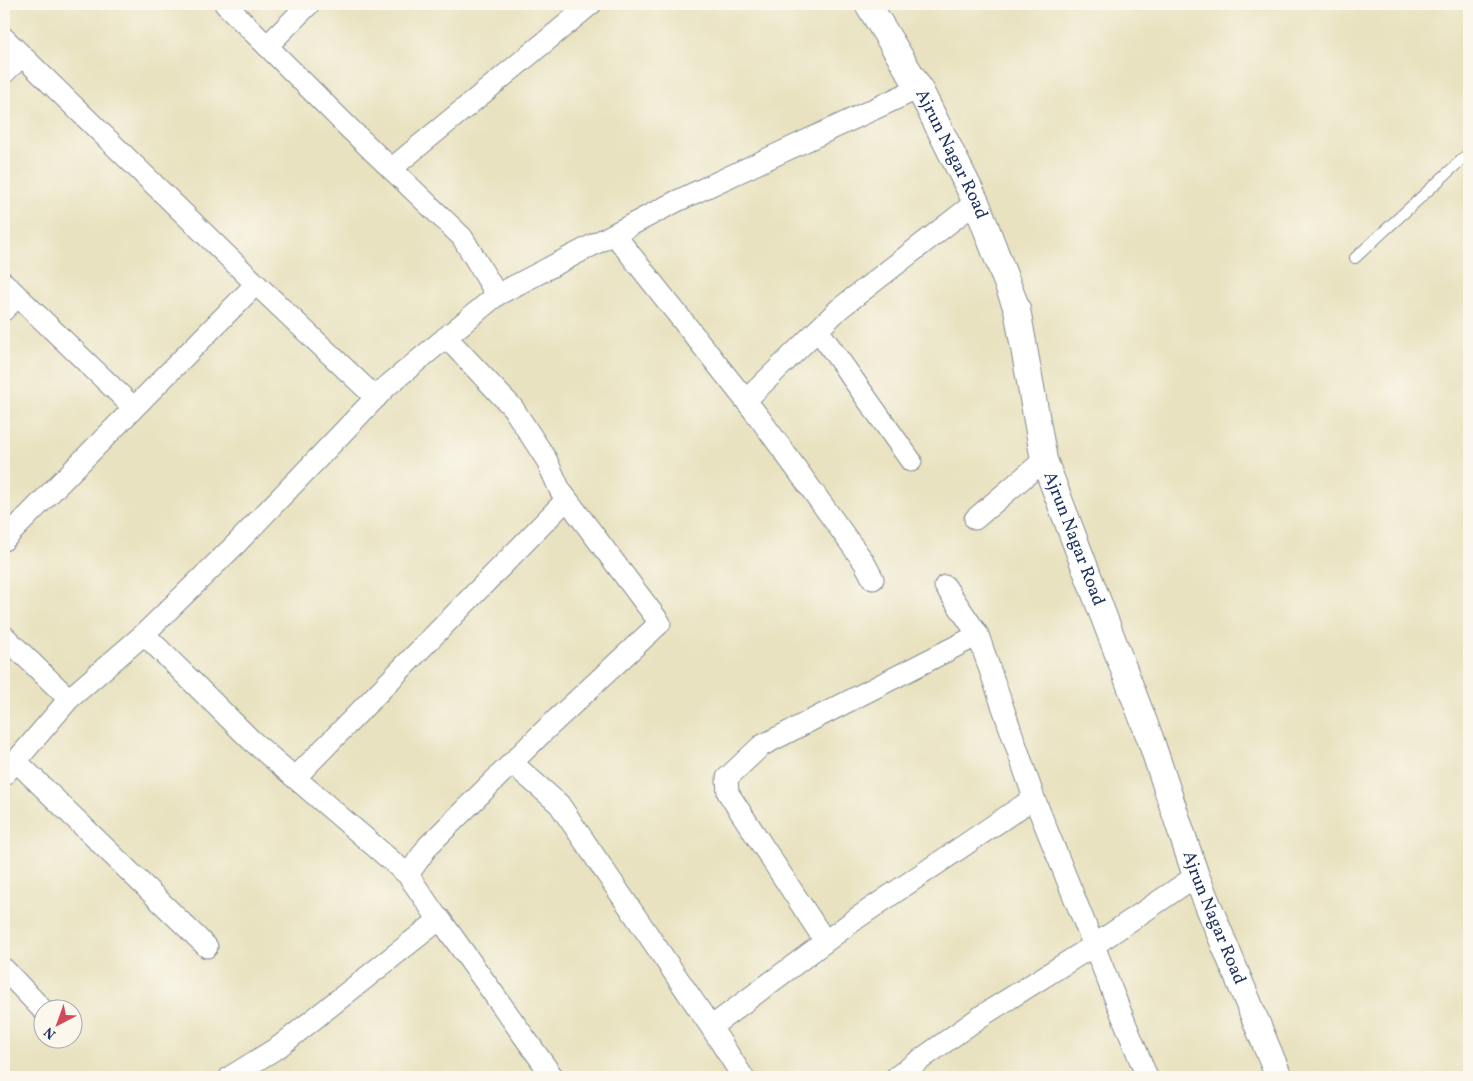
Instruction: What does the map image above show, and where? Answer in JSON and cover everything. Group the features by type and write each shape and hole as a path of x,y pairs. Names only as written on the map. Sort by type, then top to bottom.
{"street":[{"path":"225,4 462,237 497,295"},
{"path":"267,46 309,4"},
{"path":"391,169 591,4"},
{"name":"Ajrun Nagar Road","path":"868,4 919,88 976,202 1017,309 1044,460 1150,738 1196,876 1279,1077"},
{"path":"4,38 256,284 376,398"},
{"path":"4,73 22,56"},
{"path":"207,947 10,768 69,700 144,634 236,544 376,398 497,295 675,202 919,88"},
{"path":"746,400 839,309 976,202"},
{"path":"614,234 746,400 864,562 873,579"},
{"path":"4,540 256,284"},
{"path":"8,296 134,408"},
{"path":"818,330 911,461"},
{"path":"408,875 428,846 512,763 660,623 560,490 546,459 513,408 446,337"},
{"path":"975,520 1044,460"},
{"path":"294,778 567,499"},
{"path":"945,586 978,635 1034,798 1147,1077"},
{"path":"144,634 252,740 408,875 550,1076"},
{"path":"826,941 728,793 727,778 761,746 978,635"},
{"path":"4,636 69,700"},
{"path":"512,763 559,804 712,1027 743,1077"},
{"path":"712,1027 857,918 1034,798"},
{"path":"896,1077 983,1015 1093,946 1196,876"},
{"path":"237,1076 280,1046 439,920"},
{"path":"4,969 32,998"}],"lane":[{"path":"1355,258 1469,153"}]}
